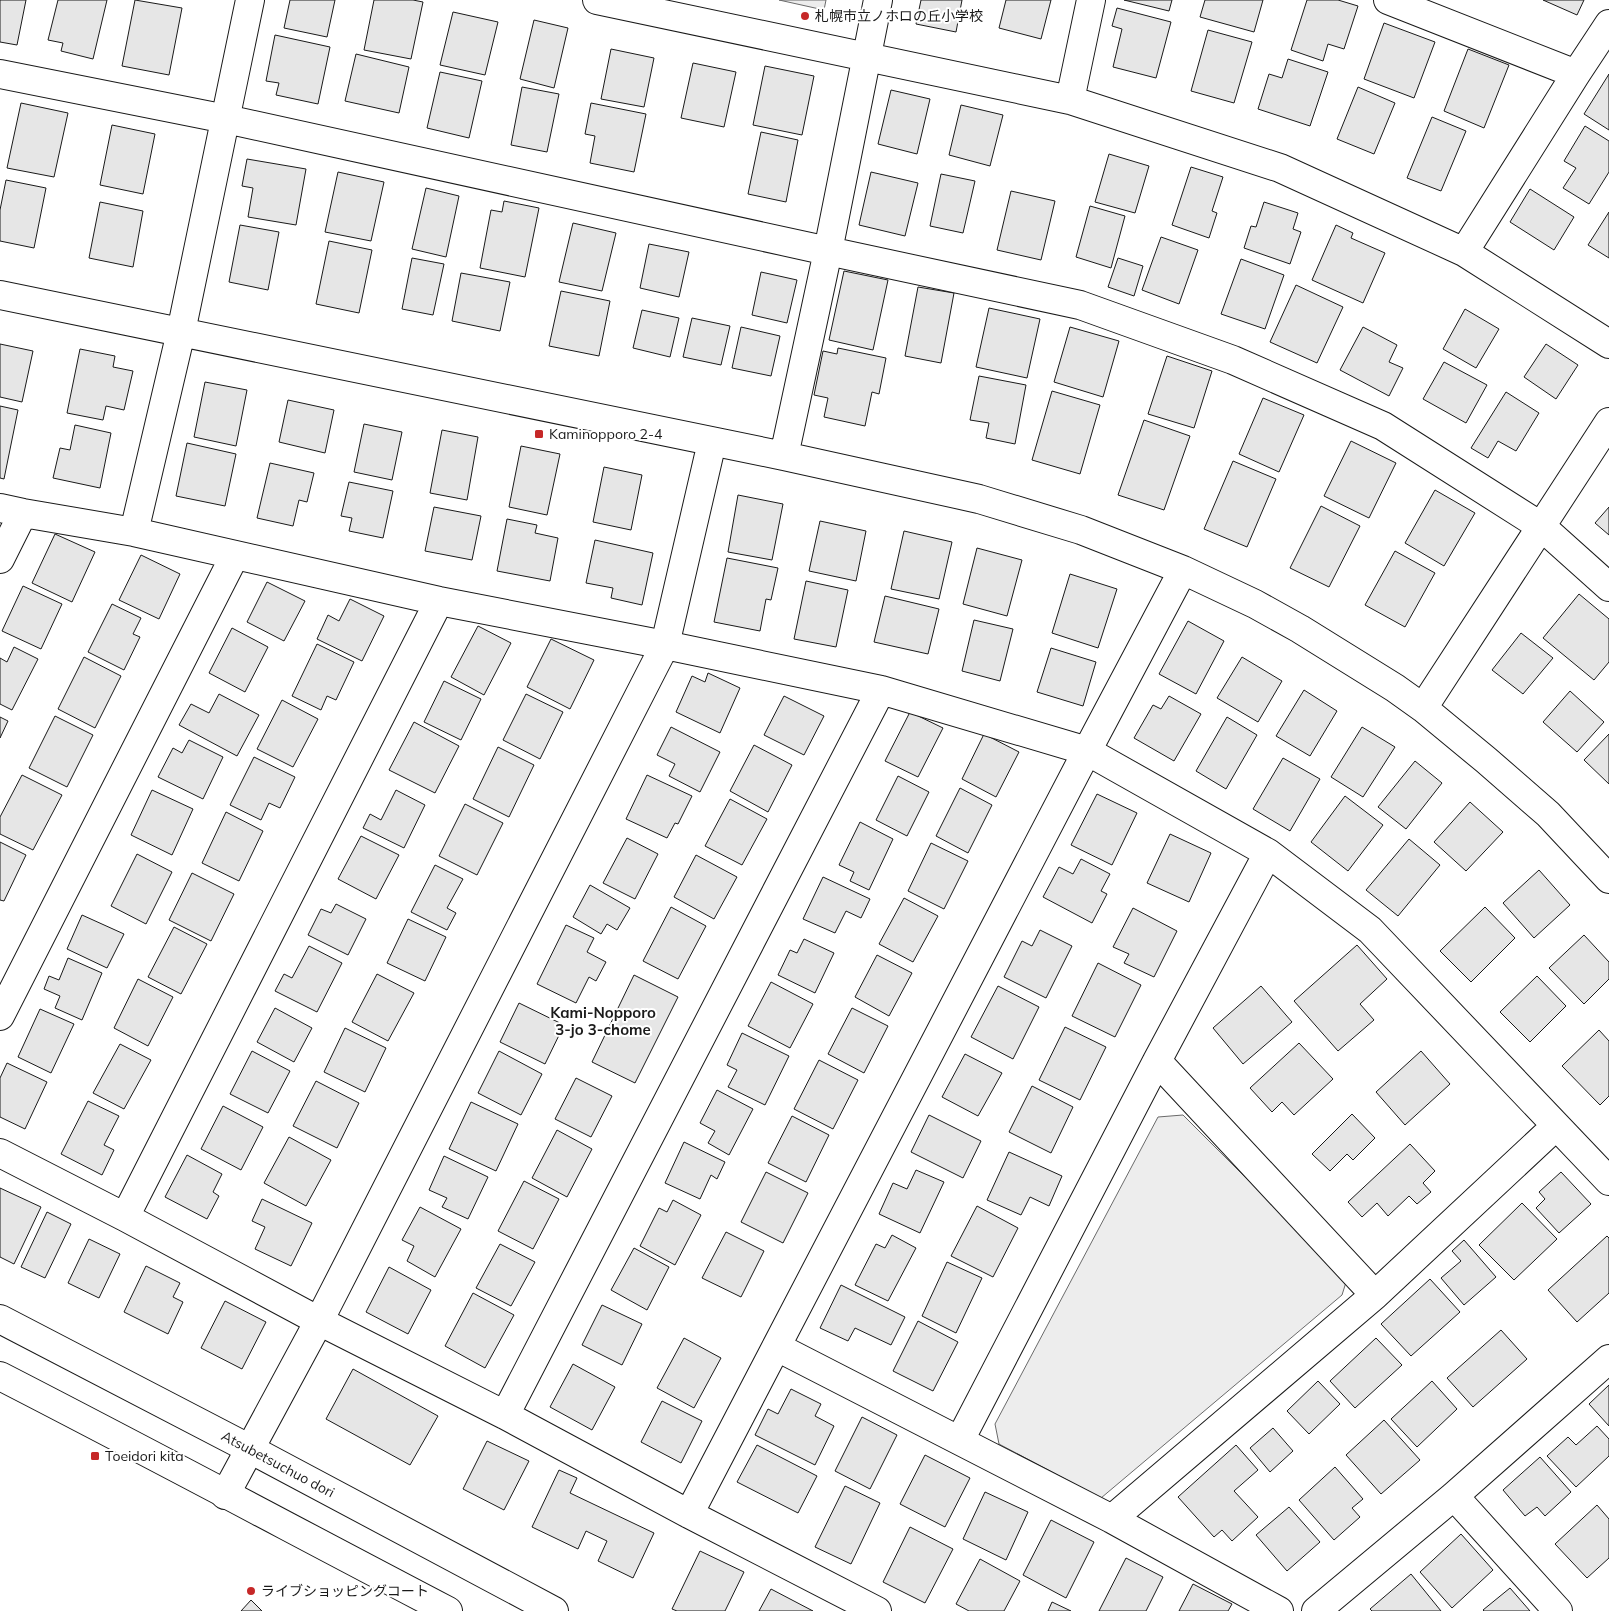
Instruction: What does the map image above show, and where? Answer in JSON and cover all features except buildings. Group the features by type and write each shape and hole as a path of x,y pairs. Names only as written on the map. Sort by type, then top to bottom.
{"street":[{"path":"134,532 181,332 250,0"},
{"path":"598,0 1070,100 1280,168 1464,252 1609,344"},
{"path":"784,456 828,251 878,0"},
{"path":"1070,100 1091,0"},
{"path":"1388,0 1576,74"},
{"path":"1464,252 1609,24"},
{"path":"0,74 226,118 1080,305 1233,360 1383,426 1542,527 1609,587"},
{"path":"0,295 784,456 979,499 1081,530 1183,570 1255,604 1300,629 1395,688 1423,708 1548,814 1609,879"},
{"path":"1423,708 1609,422"},
{"path":"225,1495 319,1321 665,645 712,442"},
{"path":"0,559 12,511 134,532 439,601 881,690 1087,751 1268,853 1370,930 1609,1181"},
{"path":"0,1016 235,555"},
{"path":"689,1514 1183,570"},
{"path":"125,1217 439,601"},
{"path":"504,1416 881,690"},
{"path":"960,1440 1157,1061 1268,853"},
{"path":"1157,1061 1375,1295"},
{"path":"1112,1519 1375,1295 1556,1126"},
{"path":"0,1153 877,1611"},
{"name":"Atsubetsuchuo dori","path":"0,1319 250,1449 554,1611"},
{"path":"777,1347 1112,1519 1279,1611"},
{"path":"1316,1611 1454,1496 1609,1359"},
{"path":"0,1376 448,1611"},
{"path":"1454,1496 1558,1611"}],"shaded area":[{"path":"779,0 826,0 824,10"},
{"path":"1183,1115 1347,1279 1342,1295 1101,1498 999,1444 995,1424 1158,1117"}],"place":[{"name":"札幌市立ノホロの丘小学校","path":"805,16"},
{"name":"Kaminopporo 2-4","path":"539,434"},
{"name":"Toeidori kita","path":"95,1456"},
{"name":"ライブショッピングコート","path":"251,1591"}],"district":[{"name":"Kami-Nopporo 3-jo 3-chome","path":"603,1022"}]}
